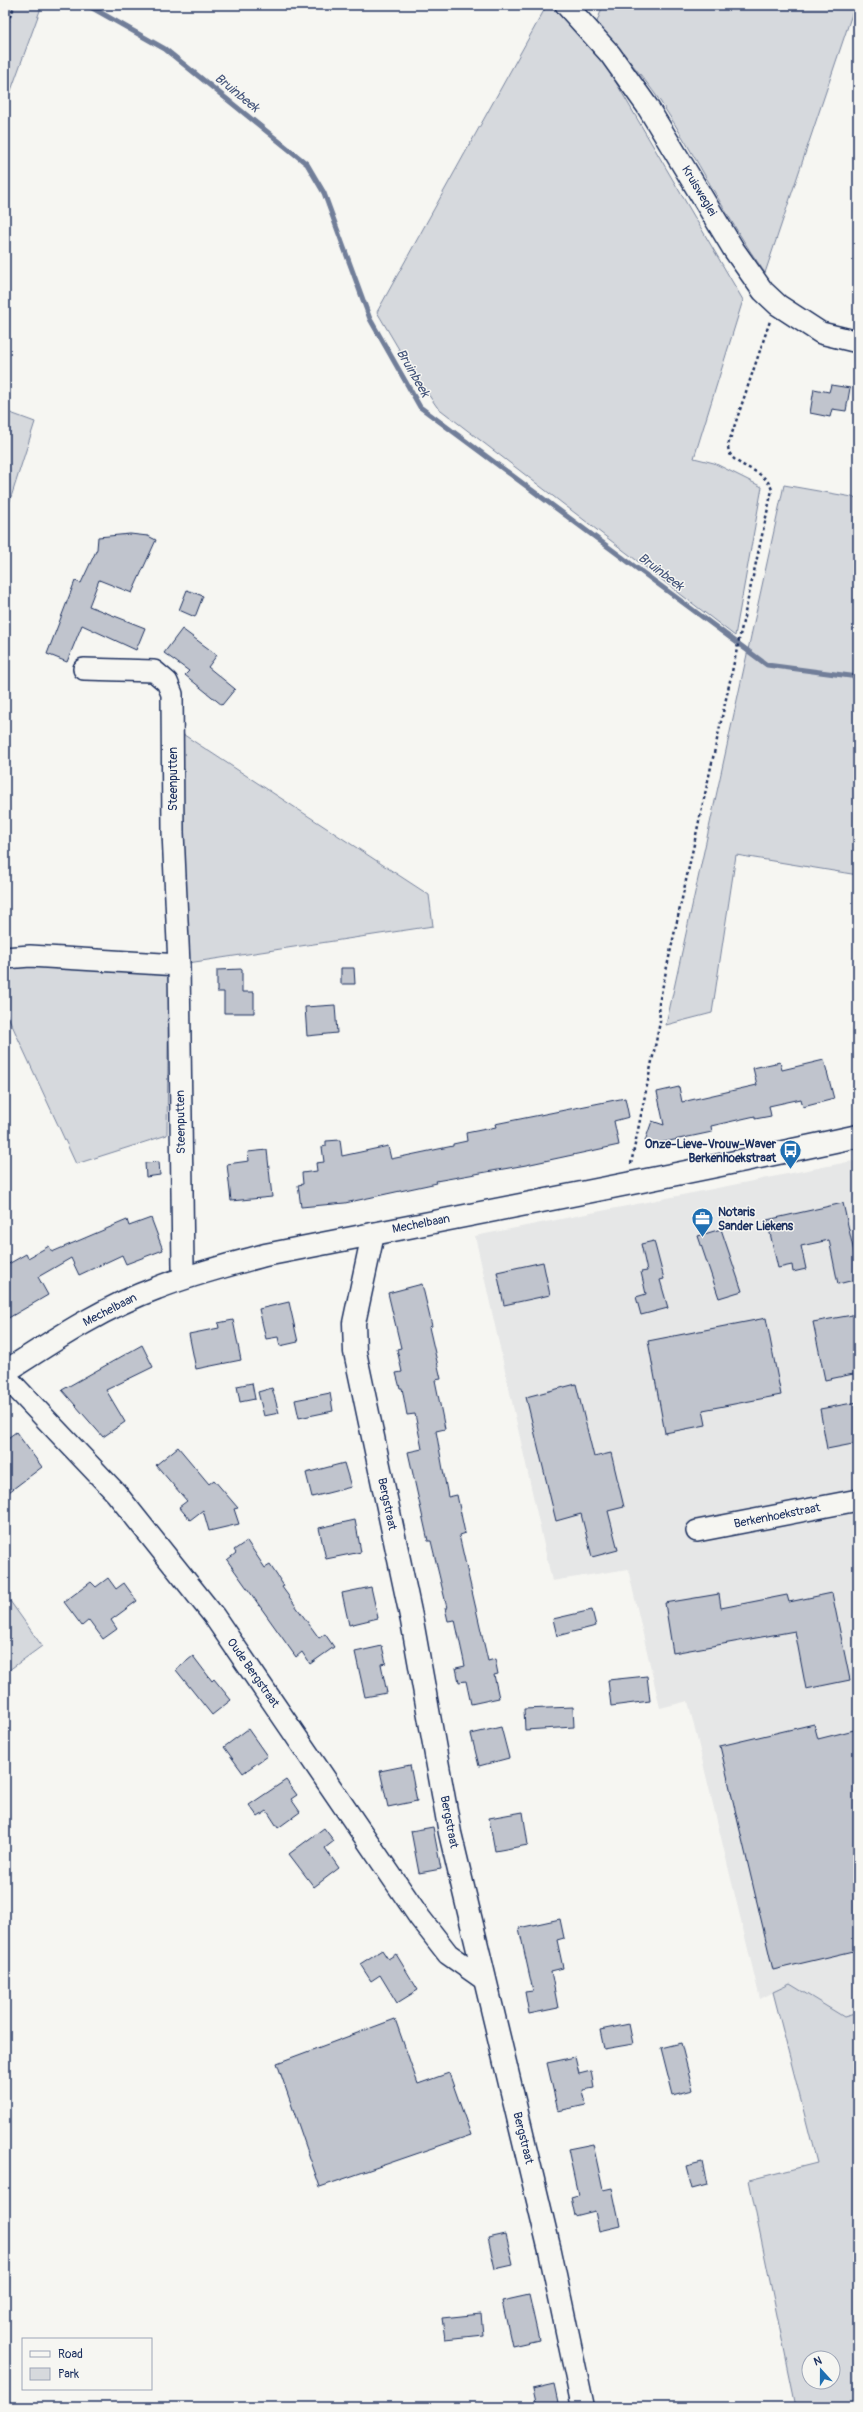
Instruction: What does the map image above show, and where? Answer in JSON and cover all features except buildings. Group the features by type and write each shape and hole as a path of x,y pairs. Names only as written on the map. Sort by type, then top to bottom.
{"street":[{"name":"Kruisweglei","path":"566,5 610,54 651,112 749,274 778,305 821,333 858,342"},
{"name":"Steenputten","path":"84,669 154,671 167,682 172,694 173,832 179,966 183,1267 185,1278"},
{"path":"5,958 30,956 179,966"},
{"name":"Mechelbaan","path":"5,1372 63,1334 94,1317 156,1288 265,1255 627,1182 728,1164 858,1136"},
{"name":"Bergstraat","path":"373,1234 354,1323 355,1352 412,1621 450,1833 550,2251 583,2407"},
{"name":"Oude Bergstraat","path":"5,1376 116,1493 214,1616 420,1918 448,1954 485,1980"},
{"name":"Berkenhoekstraat","path":"697,1531 858,1500"}],"path":[{"path":"5,28 15,5"},
{"path":"58,5 67,6"},
{"path":"627,1182 660,1022 660,998 738,653 772,490 769,481 763,475 732,459 728,453 728,445 772,316 778,305"}],"shaded area":[{"path":"858,1160 858,2013 844,2017 790,1984 760,1999 688,1701 660,1708 628,1569 552,1581 475,1236"}],"green space":[{"path":"5,5 42,5 5,107"},
{"path":"547,5 560,5 590,38 743,300 694,458 714,463 762,487 735,636 437,407 410,368 377,312"},
{"path":"603,5 855,5 765,273 737,231 674,122 660,101 597,22"},
{"path":"5,411 35,422 5,516"},
{"path":"784,485 858,498 858,875 736,855 712,1013 666,1025"},
{"path":"178,731 429,895 433,926 188,963"},
{"path":"21,965 169,974 167,1135 76,1164 5,1010 5,968"},
{"path":"10,1601 42,1646 5,1673 5,1605"},
{"path":"790,1984 844,2017 858,2013 858,2407 796,2407 749,2180 817,2163 773,1992"}],"waterway":[{"name":"Bruinbeek","path":"87,5 165,49 307,164 324,193 370,319 420,407 767,665 858,677"}],"place":[{"name":"Onze-Lieve-Vrouw-Waver Berkenhoekstraat","path":"791,1170"},
{"name":"Notaris Sander Liekens","path":"703,1238"}]}
